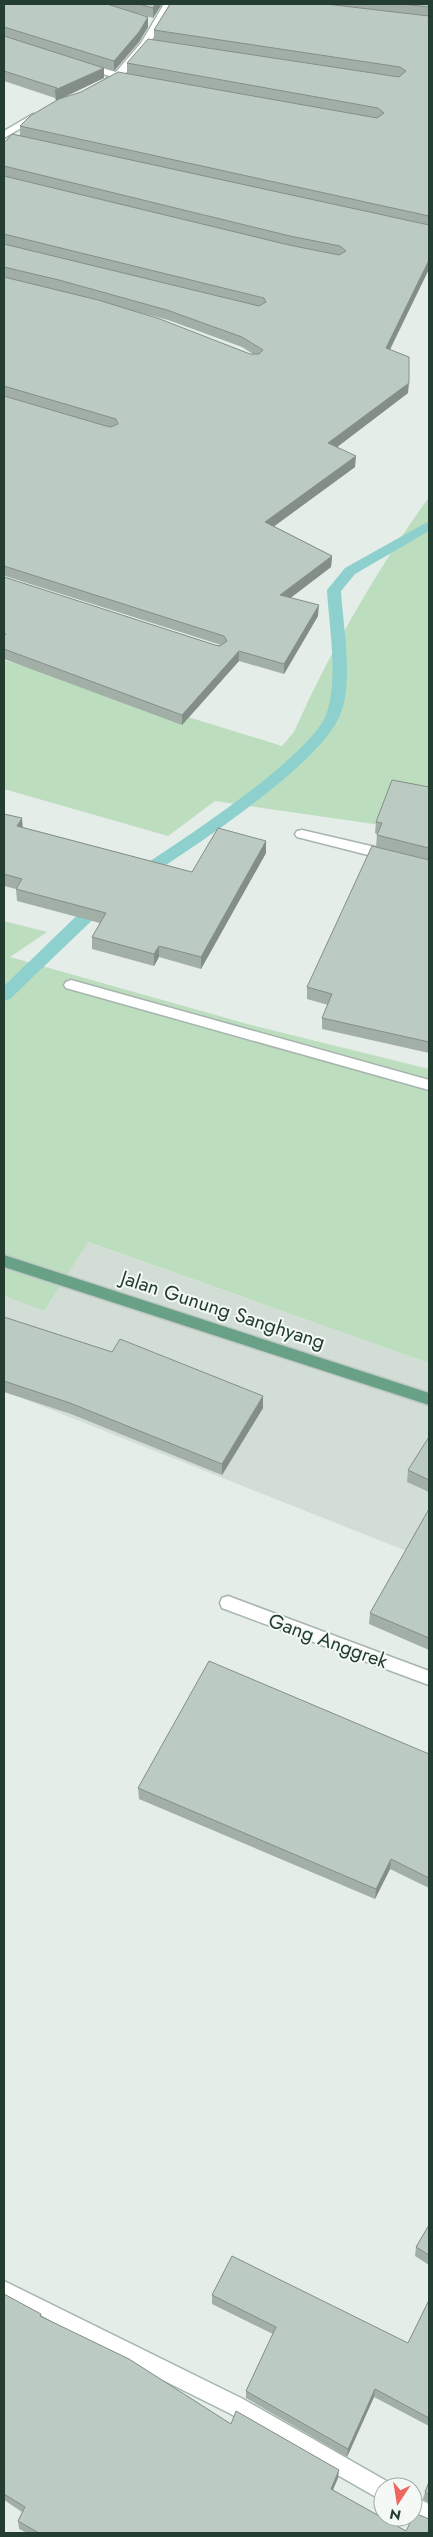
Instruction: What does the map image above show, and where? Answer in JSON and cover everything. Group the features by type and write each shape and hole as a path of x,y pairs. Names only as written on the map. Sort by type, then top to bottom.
{"main road":[{"name":"Jalan Gunung Sanghyang","path":"4,1261 429,1399"}],"street":[{"path":"101,85 117,76 150,45 152,22 169,4"},
{"path":"70,62 117,76 146,82"},
{"path":"7,138 46,111"},
{"path":"302,834 402,859"},
{"path":"71,985 429,1085"},
{"name":"Gang Anggrek","path":"228,1603 429,1678"},
{"path":"4,2291 236,2406 373,2484"}],"shaded area":[{"path":"87,1242 429,1363 429,1560 4,1391 4,1296 44,1311"}],"green space":[{"path":"429,497 429,832 215,801 168,836 4,789 4,660 282,746 294,732 323,671 373,582"},
{"path":"4,921 47,932 10,957 251,1025 429,1069 429,1363 88,1242 44,1311 4,1296"}],"building":[{"path":"4,4 107,4 148,17 139,32 114,61 4,27"},
{"path":"139,4 155,4 153,8"},
{"path":"170,4 326,4 429,16 429,216 20,126 30,116 59,99 81,92 118,72 377,118 384,113 378,108 127,63 148,39 399,77 406,71 400,67 154,30"},
{"path":"403,4 429,4 429,7"},
{"path":"4,36 104,68 55,90 57,88 4,71"},
{"path":"12,134 429,225 429,260 386,348 409,357 409,383 328,443 356,456 265,522 332,556 280,595 319,605 284,664 239,651 182,715 4,649 4,636 6,634 4,634 4,577 215,645 220,646 227,641 224,636 4,566 4,396 106,426 111,427 118,424 116,419 4,386 4,277 98,300 160,319 250,354 259,354 263,350 242,337 167,310 4,267 4,244 259,306 266,302 264,298 4,234 4,176 289,245 339,255 346,251 340,246 290,236 4,166 4,143"},
{"path":"392,780 429,787 429,848 377,835 382,823 376,822"},
{"path":"4,814 22,818 17,826 192,872 218,828 266,841 201,957 159,946 154,954 92,937 106,913 16,889 22,879 4,874"},
{"path":"372,846 429,860 429,1042 322,1018 332,994 307,987"},
{"path":"4,1317 112,1352 120,1339 263,1396 222,1464 70,1403 4,1381"},
{"path":"429,1437 429,1480 408,1470"},
{"path":"429,1509 429,1638 370,1613"},
{"path":"209,1661 429,1754 429,1878 391,1859 376,1889 138,1788"},
{"path":"429,2225 429,2255 416,2247"},
{"path":"232,2256 408,2343 429,2300 429,2418 375,2389 348,2449 246,2391 276,2327 212,2295"},
{"path":"4,2294 41,2314 40,2316 129,2359 231,2424 236,2411 339,2470 331,2489 373,2513 373,2527 399,2527 406,2531 408,2527 423,2527 423,2516 429,2519 429,2533 39,2533 18,2521 25,2507 4,2494"},
{"path":"429,2482 429,2495 425,2492"}],"waterway":[{"path":"138,876 191,841 241,804 299,757 322,734 333,715 338,689 334,590 350,571 429,525"},
{"path":"4,995 101,902"}]}
